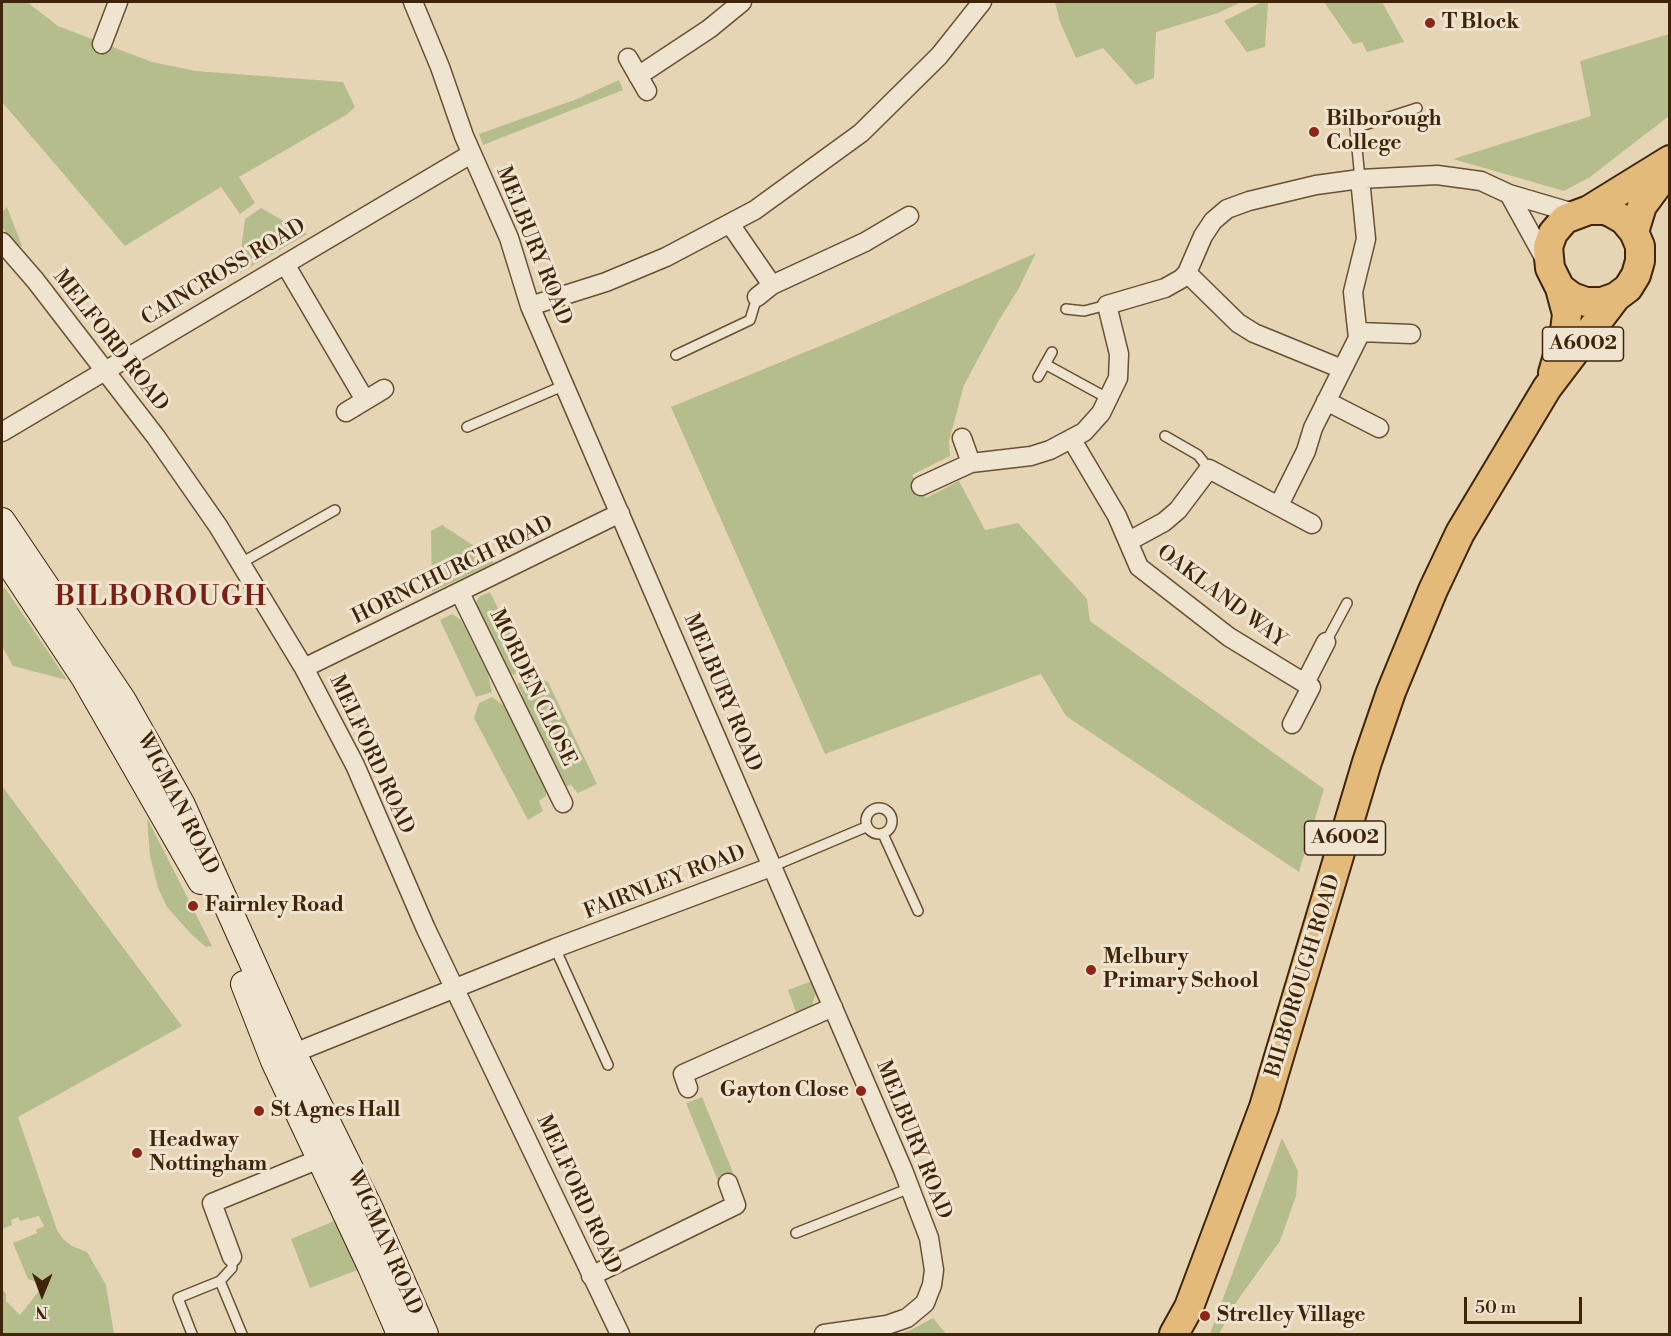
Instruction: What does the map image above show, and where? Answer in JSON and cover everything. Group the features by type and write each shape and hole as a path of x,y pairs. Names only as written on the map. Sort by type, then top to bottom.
{"main road":[{"name":"BILBOROUGH ROAD","path":"1547,388 1560,357 1567,314 1548,247 1553,233 1566,219 1583,212 1670,160"},
{"path":"1634,232 1642,206 1670,168"},
{"path":"1583,212 1605,210 1624,220 1634,232"},
{"name":"BILBOROUGH ROAD","path":"1174,1335 1187,1321 1264,1107 1367,762 1391,692 1460,533 1547,388 1616,297 1628,288 1636,275 1640,261 1640,246 1634,232"},
{"name":"A6002","path":"1555,278 1572,297 1586,302 1602,302 1616,297"}],"street":[{"path":"102,44 118,2"},
{"name":"MELBURY ROAD","path":"413,2 471,154 509,238 530,306 833,1007 929,1238 932,1256 932,1285 925,1303 907,1318 887,1325 825,1335"},
{"path":"628,58 642,84 742,2"},
{"path":"530,306 606,282 666,257 730,224 774,197 861,133 939,56 975,4"},
{"name":"CAINCROSS ROAD","path":"2,432 471,154"},
{"path":"921,486 970,463 1031,456 1072,440 1095,421 1110,399 1120,365 1107,305 1165,288 1187,273 1213,221 1227,209 1249,201 1316,185 1360,179 1461,177 1481,181 1509,194 1583,212"},
{"path":"1279,505 1306,451 1313,428 1354,347 1359,332 1353,292 1366,238 1360,179"},
{"path":"1509,194 1555,278"},
{"path":"757,297 772,285 865,242 909,216"},
{"path":"730,224 772,285"},
{"name":"MELFORD ROAD","path":"2,242 105,369 181,473 241,562 304,669 355,765 455,990 620,1335"},
{"path":"285,264 365,400"},
{"path":"1187,273 1238,323 1254,333 1342,369"},
{"path":"1359,332 1411,333"},
{"path":"346,412 384,389"},
{"path":"1326,400 1379,428"},
{"path":"962,438 970,463"},
{"name":"OAKLAND WAY","path":"1072,440 1129,541 1138,567 1229,637 1305,683"},
{"path":"1129,541 1164,522 1178,510 1209,469 1312,524"},
{"name":"HORNCHURCH ROAD","path":"304,669 620,513"},
{"name":"WIGMAN ROAD","path":"2,521 122,699 182,805 284,1057"},
{"name":"WIGMAN ROAD","path":"2,553 84,677 204,888 331,1154 425,1335"},
{"name":"MORDEN CLOSE","path":"460,593 563,803"},
{"path":"1292,724 1311,687 1305,683 1326,642"},
{"name":"FAIRNLEY ROAD","path":"284,1057 555,948 771,867"},
{"path":"688,1088 683,1074 833,1007"},
{"path":"232,1257 212,1203 331,1154"},
{"name":"WIGMAN ROAD","path":"331,1154 400,1335"},
{"path":"591,1276 736,1205 728,1183"}],"lane":[{"path":"1360,179 1355,128 1418,108"},
{"path":"676,355 750,320 757,297"},
{"path":"1066,309 1084,311 1107,305"},
{"path":"1038,377 1052,352"},
{"path":"1045,364 1110,399"},
{"path":"467,427 565,385"},
{"path":"1165,436 1198,454 1209,469"},
{"path":"241,562 335,510"},
{"path":"1326,642 1347,603"},
{"path":"866,827 869,812 882,808 892,817 892,824 884,834"},
{"path":"771,867 866,827"},
{"path":"866,827 876,834 884,834"},
{"path":"884,834 918,911"},
{"path":"555,948 608,1065"},
{"path":"796,1233 910,1188"},
{"path":"192,1335 178,1298 220,1281 232,1268 232,1257"},
{"path":"220,1281 242,1335"}],"green space":[{"path":"2,2 27,2 58,26 152,62 196,71 343,82 355,107 346,115 239,177 255,203 240,214 221,187 125,246 2,102"},
{"path":"1055,2 1241,2 1218,13 1156,32 1154,78 1136,85 1103,48 1076,58 1060,22"},
{"path":"1262,2 1268,2 1265,47 1247,52 1224,21"},
{"path":"1324,2 1382,2 1404,42 1367,52 1362,42 1353,44"},
{"path":"1669,34 1669,116 1590,177 1564,191 1453,159 1591,116 1580,61"},
{"path":"619,80 623,90 483,145 479,134 577,99"},
{"path":"7,207 22,246 18,248 2,227 2,212"},
{"path":"261,208 307,234 238,274 245,219"},
{"path":"1036,253 1019,288 964,385 949,441 950,456 912,475 926,498 959,481 985,530 1018,523 1087,599 1090,621 1324,789 1299,872 1066,716 1041,674 825,754 671,407 847,335"},
{"path":"442,525 488,555 494,563 432,592 431,531"},
{"path":"5,588 67,680 13,666 2,646 3,589"},
{"path":"490,592 527,668 514,675 505,669 477,609 476,602 480,596"},
{"path":"452,614 461,620 488,674 492,692 476,697 440,620"},
{"path":"535,676 548,682 597,784 578,793 571,785 564,787 521,700 522,694 517,684"},
{"path":"492,697 507,708 546,790 546,796 539,801 543,811 528,820 474,718 479,703"},
{"path":"2,786 182,1026 18,1117 57,1230 72,1246 87,1252 106,1285 114,1334 2,1334 2,1289 6,1294 6,1301 20,1315 39,1291 36,1282 28,1279 13,1243 37,1233 36,1230 44,1226 39,1216 20,1221 18,1217 11,1220 12,1225 2,1229"},
{"path":"147,818 212,946 206,947 192,935 167,907 158,888 150,856"},
{"path":"812,981 816,992 812,1006 797,1015 788,990"},
{"path":"702,1097 734,1175 718,1181 686,1103"},
{"path":"1282,1138 1298,1171 1296,1196 1280,1241 1237,1301 1219,1334 1210,1334"},
{"path":"339,1219 363,1268 310,1288 291,1239"},
{"path":"933,1318 946,1334 896,1334 909,1331"}],"place":[{"name":"T Block","path":"1430,23"},
{"name":"Bilborough College","path":"1314,132"},
{"name":"Fairnley Road","path":"193,906"},
{"name":"Melbury Primary School","path":"1091,970"},
{"name":"Gayton Close","path":"861,1091"},
{"name":"St Agnes Hall","path":"259,1111"},
{"name":"Headway Nottingham","path":"137,1153"},
{"name":"Strelley Village","path":"1205,1316"}],"district":[{"name":"BILBOROUGH","path":"161,599"}]}
